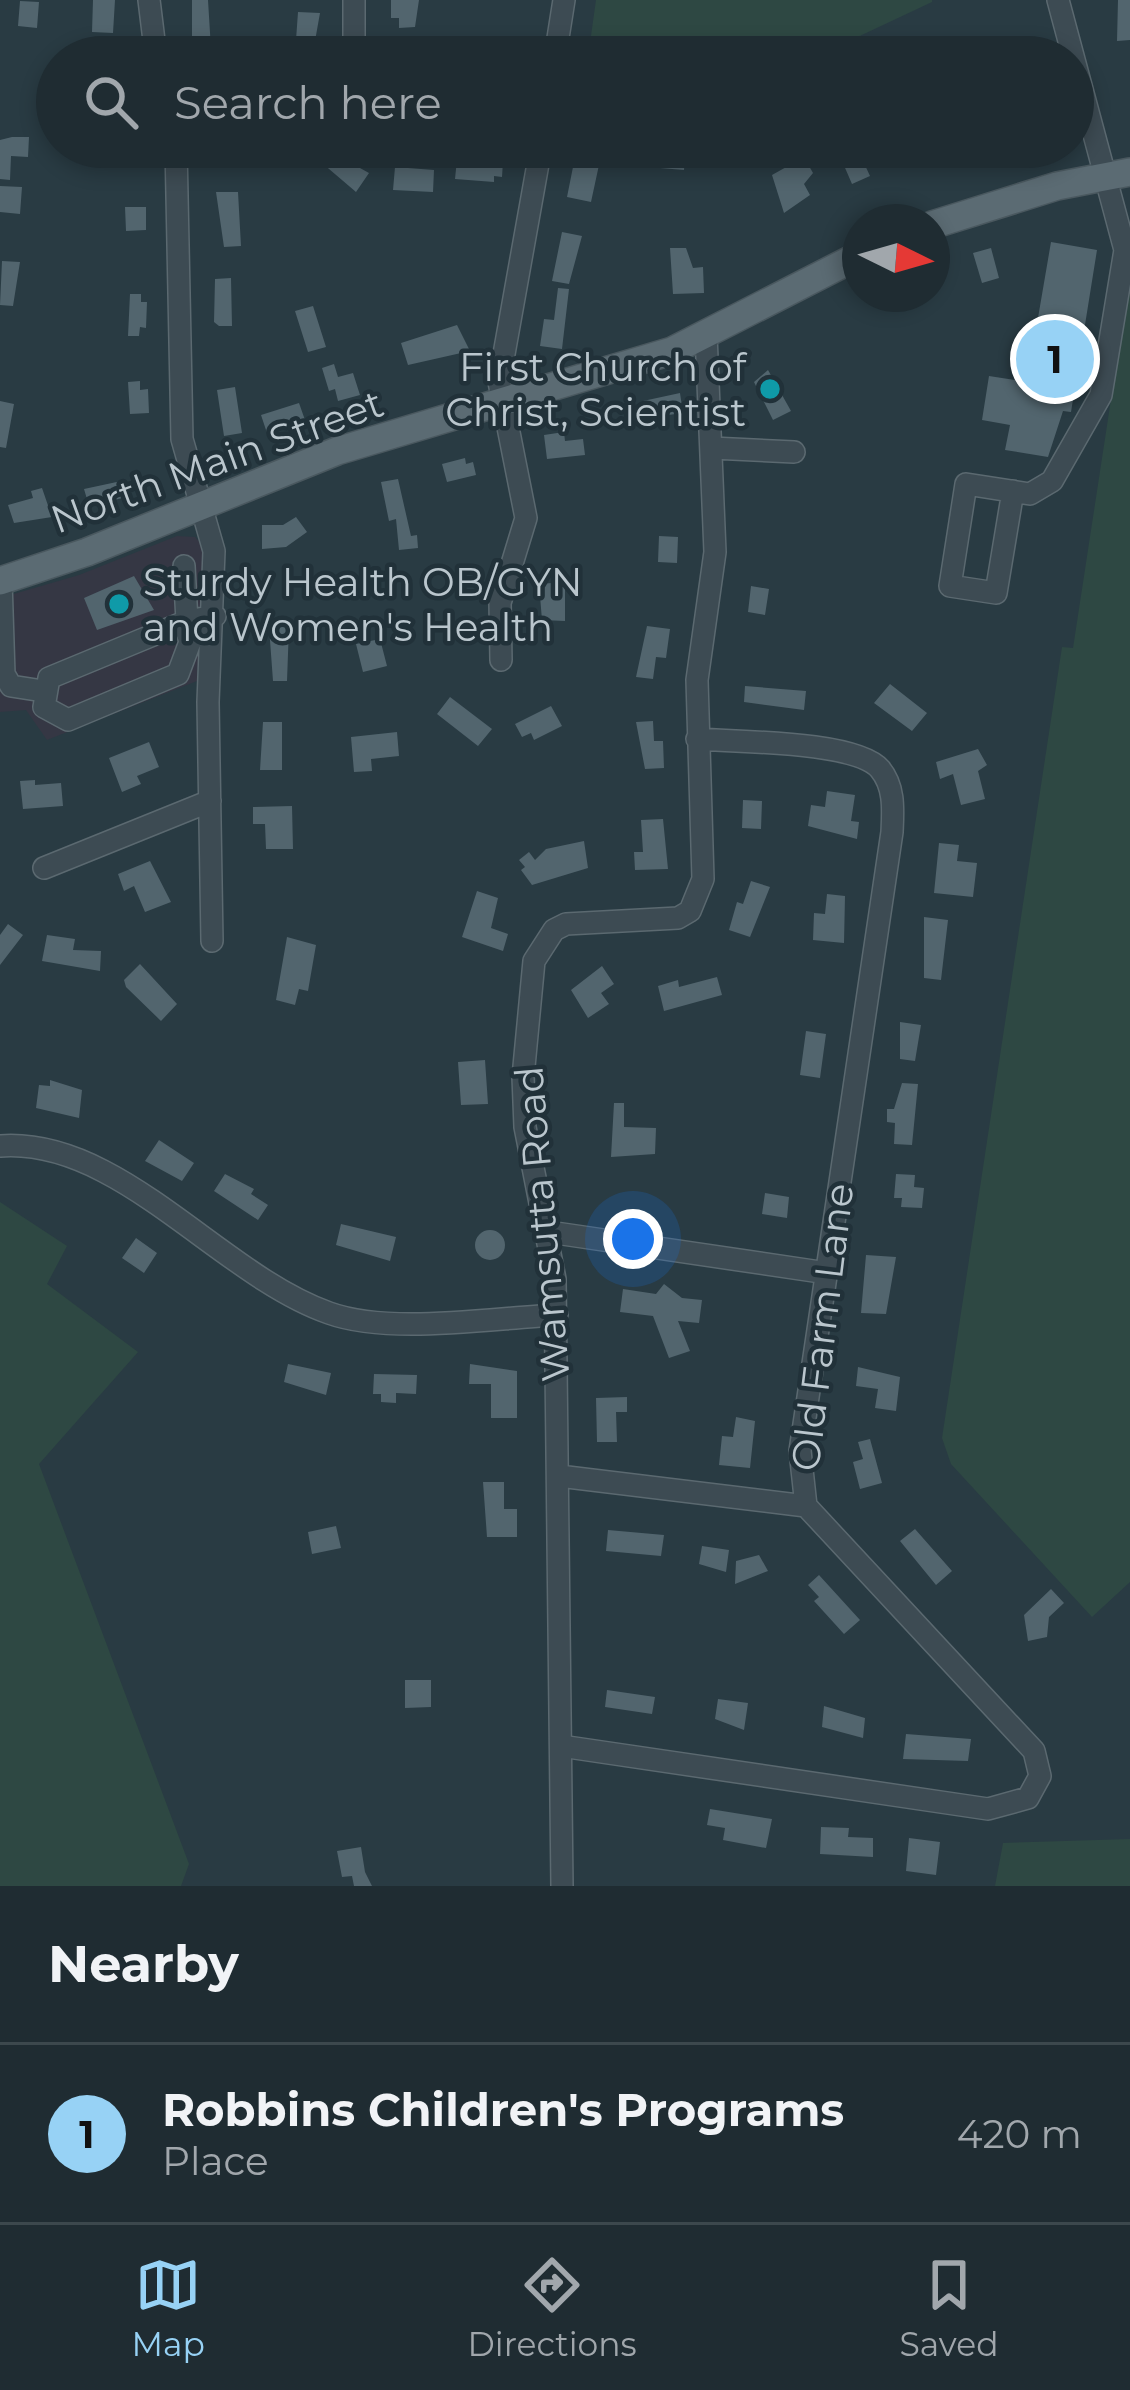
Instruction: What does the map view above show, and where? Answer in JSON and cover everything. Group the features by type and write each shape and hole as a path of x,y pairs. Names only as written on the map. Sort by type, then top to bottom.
{"main road":[{"path":"950,220 1117,174"},
{"name":"North Main Street","path":"1,581 87,553 202,502 337,451 635,364 842,265"}],"street":[{"path":"149,0 153,36"},
{"path":"354,0 354,36"},
{"path":"558,36 564,0"},
{"path":"1058,0 1070,36"},
{"path":"1012,491 996,593 950,586 966,484 1012,491 1030,494 1052,481 1101,395 1125,250 1117,174 1094,106"},
{"path":"176,168 181,418 185,458 214,551 208,702 212,941"},
{"path":"500,660 500,604 526,518 499,382 538,168"},
{"name":"Wamsutta Road","path":"562,1886 557,1315 549,1232 525,1127 523,1077 534,962 554,930 566,924 660,922 690,911 699,897 705,862 697,680 715,552 706,334"},
{"path":"712,448 794,452"},
{"path":"184,566 186,622 190,642 178,674 68,720 44,707 43,691 49,678 186,622 215,616"},
{"path":"1,581 6,686 43,691"},
{"name":"Old Farm Lane","path":"561,1746 988,1809 1028,1798 1040,1776 1034,1750 806,1506 800,1451 892,832 892,794 879,767 851,754 698,739"},
{"path":"44,868 210,801"},
{"path":"0,1146 43,1146 85,1163 284,1294 333,1315 394,1321 557,1315"},
{"path":"549,1232 827,1273"},
{"path":"559,1476 806,1506"}],"shaded area":[{"path":"177,536 195,537 204,547 197,681 47,740 26,710 0,712 0,598 79,575"}],"green space":[{"path":"596,0 932,0 860,36 591,36"},
{"path":"1130,275 1130,1582 1092,1617 951,1464 942,1438 1062,647 1073,648"},
{"path":"0,1202 67,1246 47,1284 138,1352 39,1464 189,1864 181,1886 0,1886"},
{"path":"1130,1839 1130,1886 995,1886 1003,1843"}],"building":[{"path":"93,0 115,0 113,33 92,32"},
{"path":"192,0 208,0 210,36 192,36"},
{"path":"391,0 419,0 415,27 399,28 399,18 391,18"},
{"path":"1118,0 1130,0 1130,40 1117,41"},
{"path":"20,1 39,2 37,28 18,26"},
{"path":"298,12 320,13 316,36 296,36"},
{"path":"29,137 28,157 11,156 10,180 0,179 0,140"},
{"path":"328,168 360,168 369,173 356,192"},
{"path":"395,168 434,170 433,192 393,190"},
{"path":"456,168 503,168 502,177 494,176 494,182 455,179"},
{"path":"573,168 598,168 591,202 567,197"},
{"path":"784,168 810,168 813,173 804,184 810,195 784,213 772,175"},
{"path":"845,168 866,168 870,176 852,184"},
{"path":"0,186 22,187 20,214 0,212"},
{"path":"216,192 238,192 241,246 224,247"},
{"path":"125,207 146,207 146,230 126,231"},
{"path":"562,232 582,236 569,284 552,281"},
{"path":"1051,242 1097,250 1071,412 1063,411 1048,457 1005,450 1010,425 982,420 989,376 1027,382"},
{"path":"670,248 686,248 693,268 703,267 704,293 673,294"},
{"path":"991,248 999,278 982,283 973,253"},
{"path":"2,261 20,262 13,306 0,305"},
{"path":"231,278 232,326 219,326 214,322 215,279"},
{"path":"558,288 569,289 562,349 540,346 544,319 554,320"},
{"path":"130,294 141,294 141,302 147,302 146,328 140,327 139,336 128,336"},
{"path":"313,306 326,347 308,352 295,311"},
{"path":"457,325 470,351 408,365 401,343"},
{"path":"334,364 338,377 353,373 360,395 338,401 335,389 329,391 322,368"},
{"name":"First Church of Christ, Scientist","path":"768,370 791,411 773,420 754,382"},
{"path":"140,381 140,390 148,389 149,413 130,414 128,382"},
{"path":"235,387 242,433 224,436 217,390"},
{"path":"680,393 683,413 646,418 643,401"},
{"path":"0,401 14,404 6,448 0,447"},
{"path":"299,403 305,420 267,433 261,415"},
{"path":"564,432 565,441 583,439 585,455 547,459 544,435"},
{"path":"465,458 466,464 473,462 476,475 447,482 442,464"},
{"path":"398,479 418,548 399,550 396,519 389,521 381,482"},
{"path":"126,480 131,496 89,506 84,489"},
{"path":"42,488 52,517 14,523 8,505 33,498 31,491"},
{"path":"296,517 307,532 286,547 262,549 262,525 283,525"},
{"path":"659,536 678,537 677,563 658,562"},
{"name":"Sturdy Health OB/GYN and Women's Health","path":"134,576 154,610 97,630 84,598"},
{"path":"565,582 565,621 542,620 539,584"},
{"path":"751,586 769,589 765,615 748,612"},
{"path":"647,626 670,629 666,658 656,657 653,679 636,677"},
{"path":"269,627 289,627 287,681 273,681"},
{"path":"380,639 387,666 363,672 356,644"},
{"path":"890,684 927,713 912,731 874,703"},
{"path":"745,686 806,691 804,710 744,702"},
{"path":"450,697 492,729 478,746 437,714"},
{"path":"551,706 562,726 534,740 531,733 522,737 515,724"},
{"path":"653,721 654,741 663,741 664,768 645,769 636,722"},
{"path":"263,722 282,722 282,770 260,770"},
{"path":"397,732 399,756 371,759 372,771 354,772 351,737"},
{"path":"149,742 159,767 137,776 141,784 122,792 109,758"},
{"path":"978,749 987,765 978,771 985,799 961,805 953,774 940,779 936,762"},
{"path":"35,780 35,785 61,783 63,806 23,809 20,781"},
{"path":"827,791 855,795 851,821 859,822 857,839 808,826 811,805 825,807"},
{"path":"743,800 762,801 761,829 742,828"},
{"path":"292,806 293,849 266,849 265,824 253,824 253,807"},
{"path":"663,819 668,869 635,870 634,852 643,852 641,820"},
{"path":"584,841 588,868 532,885 521,870 525,867 519,860 529,852 535,860 546,849"},
{"path":"939,843 959,845 957,861 977,863 973,897 934,893"},
{"path":"150,861 171,902 145,912 134,886 124,891 118,874"},
{"path":"751,881 770,887 750,937 729,930 737,902 743,904"},
{"path":"477,891 498,898 491,928 508,934 503,951 462,937"},
{"path":"827,894 845,896 844,943 813,940 814,913 825,914"},
{"path":"924,917 948,920 941,980 924,978"},
{"path":"8,924 23,935 0,965 0,935"},
{"path":"47,935 75,939 73,950 101,951 100,971 42,961"},
{"path":"287,937 316,945 308,991 299,989 295,1005 276,1000"},
{"path":"140,964 177,1004 161,1021 126,987 124,980"},
{"path":"602,966 614,984 601,993 609,1004 588,1018 571,990"},
{"path":"717,977 722,995 664,1011 658,986 678,980 679,987"},
{"path":"900,1022 921,1025 915,1061 900,1059"},
{"path":"806,1031 826,1034 820,1078 800,1075"},
{"path":"485,1060 488,1104 461,1105 458,1062"},
{"path":"50,1080 82,1090 79,1118 36,1108 39,1085 50,1086"},
{"path":"902,1083 918,1084 912,1145 894,1144 895,1123 887,1122 887,1109 894,1109"},
{"path":"614,1103 624,1103 624,1127 656,1128 655,1154 611,1157"},
{"path":"159,1140 194,1163 182,1181 145,1161"},
{"path":"225,1174 254,1189 251,1194 268,1205 258,1220 214,1191"},
{"path":"896,1174 915,1175 914,1187 924,1188 922,1208 901,1207 902,1198 894,1198"},
{"path":"765,1193 789,1197 787,1218 762,1214"},
{"path":"341,1224 396,1237 390,1261 336,1245"},
{"path":"490,1230 505,1245 490,1260 475,1245"},
{"path":"136,1238 157,1253 144,1273 122,1258"},
{"path":"866,1255 896,1257 886,1314 861,1313"},
{"path":"664,1284 682,1298 702,1300 699,1323 678,1321 690,1351 669,1358 653,1316 620,1312 623,1289 656,1294"},
{"path":"288,1364 331,1373 326,1395 284,1382"},
{"path":"470,1364 517,1371 517,1418 491,1418 491,1384 469,1384"},
{"path":"858,1367 900,1377 896,1411 875,1408 878,1389 856,1386"},
{"path":"374,1374 417,1375 416,1394 396,1393 396,1403 381,1402 381,1394 373,1394"},
{"path":"627,1397 627,1412 616,1412 617,1442 597,1442 596,1398"},
{"path":"736,1417 755,1421 750,1468 719,1465 722,1436 733,1437"},
{"path":"870,1439 882,1483 860,1489 853,1462 863,1459 858,1442"},
{"path":"483,1482 504,1482 504,1509 517,1509 517,1537 487,1537"},
{"path":"336,1526 341,1548 312,1554 308,1532"},
{"path":"915,1529 952,1571 936,1585 900,1541"},
{"path":"608,1530 664,1535 661,1556 606,1551"},
{"path":"702,1546 729,1550 726,1572 699,1564"},
{"path":"759,1555 768,1571 735,1584 736,1561"},
{"path":"819,1575 860,1620 844,1634 814,1601 819,1597 808,1585"},
{"path":"1051,1589 1064,1603 1049,1617 1047,1637 1028,1641 1024,1615"},
{"path":"405,1680 431,1680 431,1707 405,1708"},
{"path":"607,1690 655,1697 652,1714 605,1707"},
{"path":"718,1699 748,1703 744,1730 715,1719"},
{"path":"824,1706 865,1718 863,1738 822,1727"},
{"path":"906,1734 971,1739 968,1761 903,1759"},
{"path":"710,1809 772,1819 766,1848 723,1840 725,1828 707,1825"},
{"path":"821,1827 849,1828 848,1837 873,1838 873,1857 820,1854"},
{"path":"909,1838 940,1842 936,1875 906,1871"},
{"path":"361,1847 372,1886 354,1886 352,1876 342,1877 337,1851"}],"place":[{"name":"Robbins Children's Programs","path":"1055,359"},
{"name":"First Church of Christ, Scientist","path":"770,389"},
{"name":"Sturdy Health OB/GYN and Women's Health","path":"119,604"}]}
